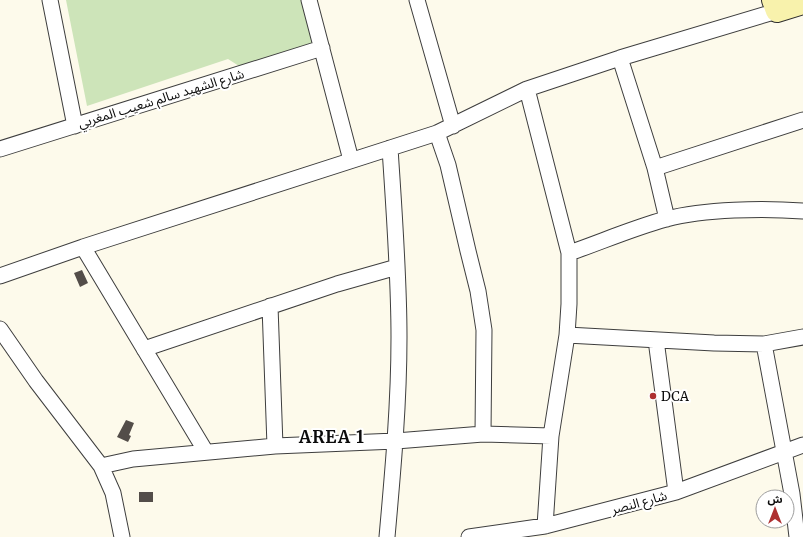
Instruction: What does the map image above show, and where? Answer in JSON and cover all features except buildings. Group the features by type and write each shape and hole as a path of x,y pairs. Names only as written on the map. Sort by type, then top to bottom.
{"street":[{"path":"50,0 75,126"},
{"path":"309,0 351,160"},
{"path":"417,0 453,126"},
{"path":"0,276 83,247 437,133 527,89 775,6 803,3"},
{"name":"شارع الشهيد سالم شعيب المغربي","path":"0,149 322,48"},
{"path":"620,58 655,168 667,219"},
{"path":"527,89 568,253 570,304 567,335 551,436 545,526"},
{"path":"655,168 803,120"},
{"path":"437,133 448,165 478,291 484,330 483,434"},
{"path":"387,537 396,441 399,337 397,267 390,148"},
{"path":"568,253 667,219 698,214 743,210 803,211"},
{"path":"83,247 206,452"},
{"path":"144,349 337,284 397,267"},
{"path":"270,306 275,446"},
{"path":"0,329 36,381 100,466 113,493 122,537"},
{"path":"567,335 714,343 764,344 803,336"},
{"path":"656,340 676,492"},
{"path":"764,344 784,452 797,537"},
{"path":"100,466 133,459 275,446 396,441 483,434 551,436"},
{"name":"شارع النصر","path":"469,537 545,526 676,492 803,445"}],"green space":[{"path":"66,0 305,0 316,43 239,66 228,59 87,106"}],"place":[{"name":"DCA","path":"653,396"}],"district":[{"name":"AREA 1","path":"332,437"}]}
